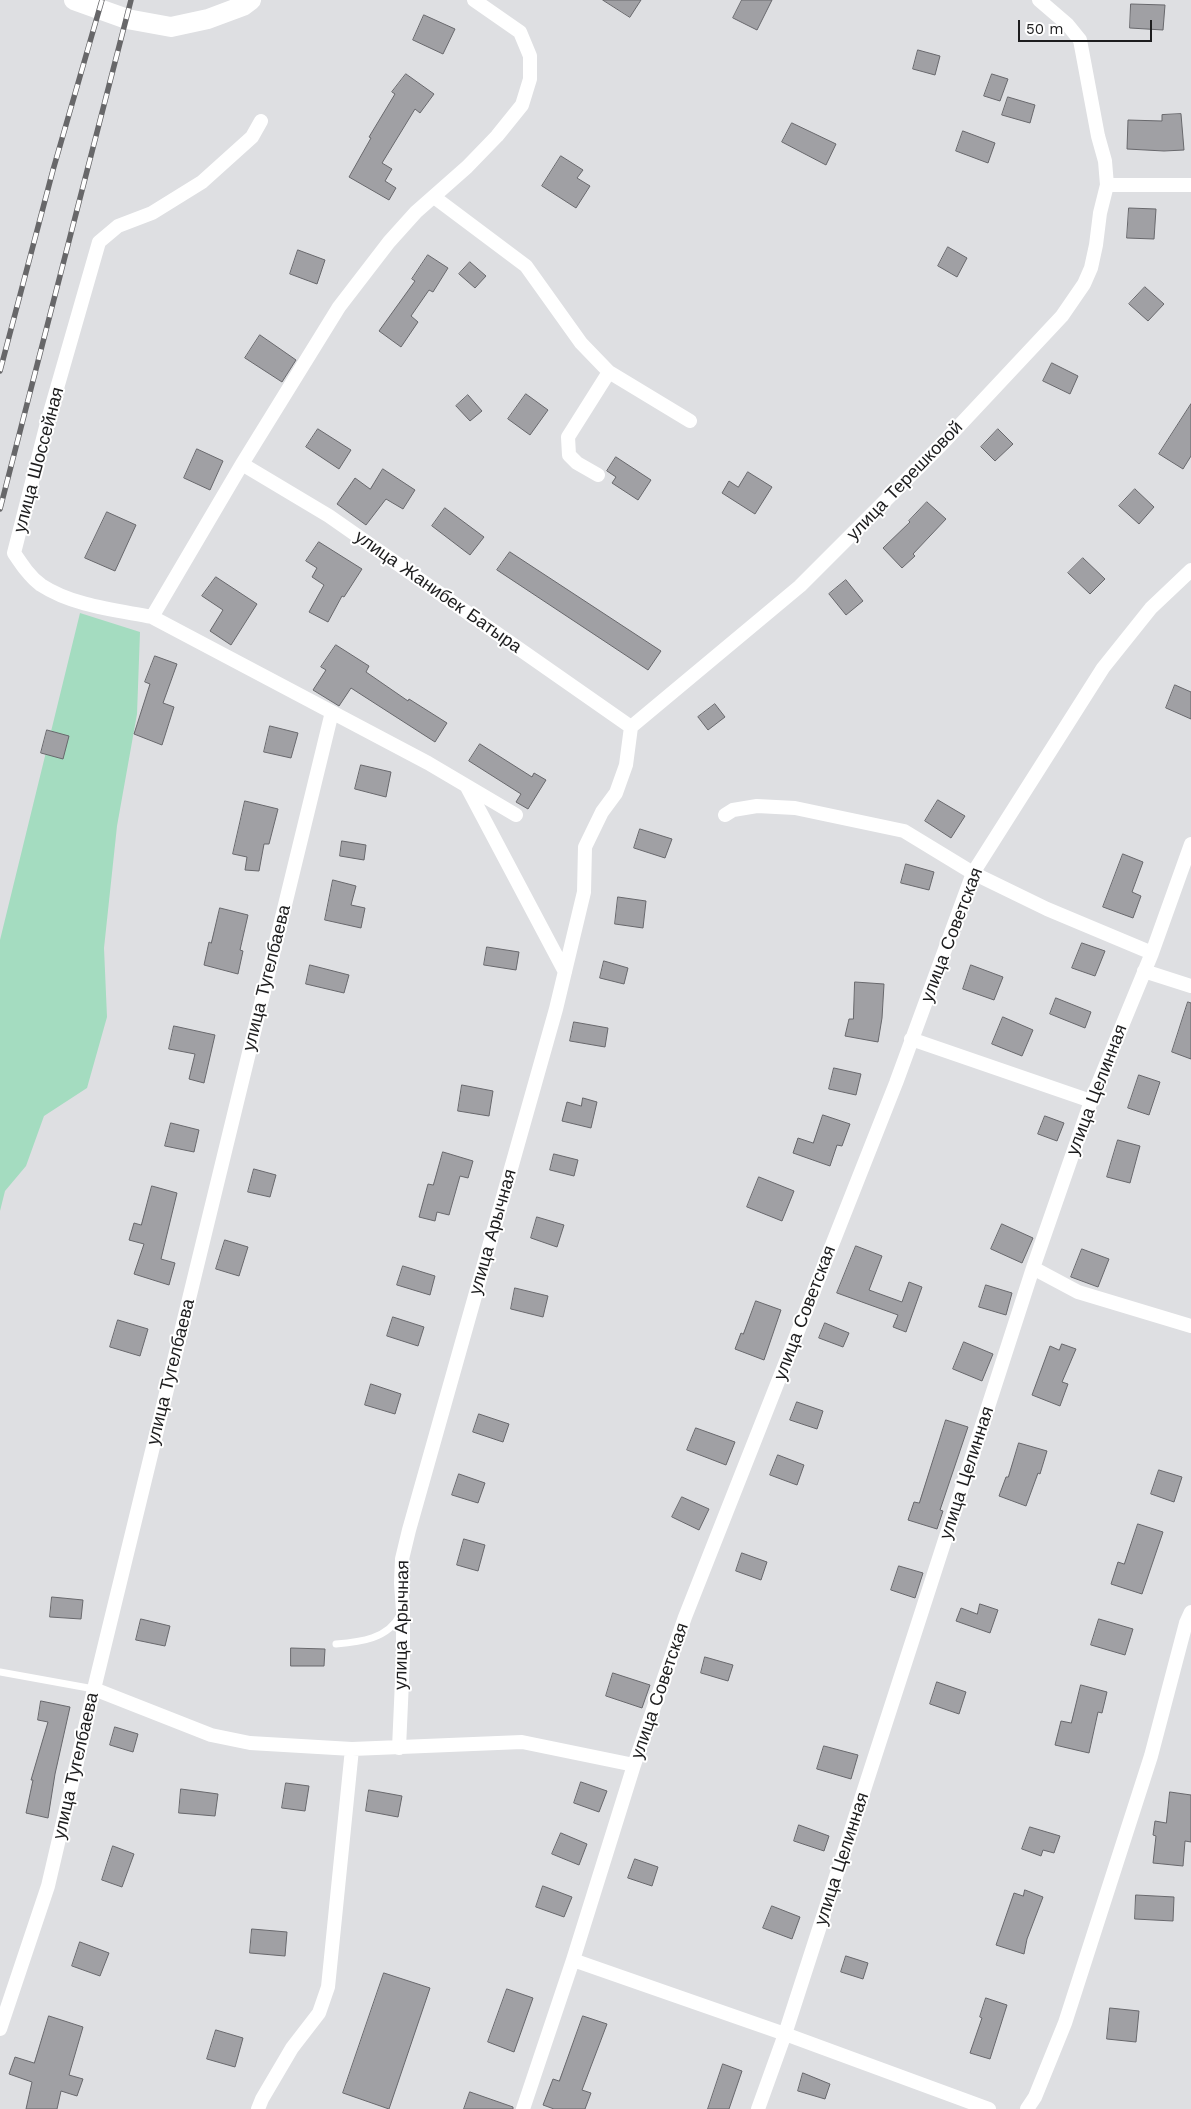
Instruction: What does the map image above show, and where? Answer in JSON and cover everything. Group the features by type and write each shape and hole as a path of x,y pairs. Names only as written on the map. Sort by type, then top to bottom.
{"main road":[{"path":"74,0 127,19 171,27 208,19 243,6 251,0"}],"street":[{"path":"474,0 520,32 530,56 530,79 522,105 497,136 416,212 389,242 339,307 242,464 152,616 332,712 516,815"},
{"name":"улица Терешковой","path":"631,727 800,586 944,443 1062,316 1084,284 1091,268 1100,213 1107,185 1105,161 1094,118 1080,40 1056,7 1039,0"},
{"name":"улица Шоссейная","path":"152,616 88,604 64,596 41,585 24,568 14,553 47,423 99,242 118,226 152,213 202,182 252,137 261,121"},
{"path":"1107,185 1191,185"},
{"path":"434,197 526,266 581,344 609,372 690,420"},
{"path":"598,475 577,463 569,455 568,437 609,372"},
{"name":"улица Жанибек Батыра","path":"242,464 329,516 631,727"},
{"name":"улица Советская","path":"523,2109 573,1960 634,1765 686,1617 911,1039 973,873 1102,668 1151,608 1191,570"},
{"name":"улица Тугелбаева","path":"0,2029 48,1886 94,1689 332,712"},
{"name":"улица Арычная","path":"399,1748 403,1611 402,1558 408,1530 508,1184 565,972 584,892 585,847 602,812 616,793 626,765 631,727"},
{"path":"467,786 565,972"},
{"path":"725,815 734,810 757,806 795,808 904,831 973,873 1047,910 1152,953"},
{"name":"улица Целинная","path":"758,2109 785,2034 1034,1268 1091,1101 1152,953 1191,844"},
{"path":"1144,971 1191,986"},
{"path":"911,1039 1091,1101"},
{"path":"1034,1268 1078,1292 1191,1326"},
{"path":"1027,2109 1035,2097 1065,2023 1151,1756 1186,1623 1191,1612"},
{"path":"94,1689 211,1735 250,1743 352,1749 522,1742 634,1765"},
{"path":"258,2109 292,2048 319,2013 328,1987 352,1749"},
{"path":"573,1960 785,2034 989,2109"}],"lane":[{"path":"336,1644 361,1642 380,1636 397,1622 403,1611"},
{"path":"0,1672 94,1689"}],"green space":[{"path":"80,613 140,632 137,714 117,826 104,948 107,1017 87,1088 44,1116 26,1166 5,1191 0,1211 0,940"}],"building":[{"path":"603,0 641,0 630,17"},
{"path":"742,0 772,0 757,30 733,18"},
{"path":"1131,4 1165,5 1163,30 1130,28"},
{"path":"424,15 455,29 443,54 413,40"},
{"path":"918,50 940,56 935,75 913,69"},
{"path":"406,74 434,94 420,113 415,109 382,163 392,169 385,181 396,188 389,200 349,177 371,138 369,137 395,94 392,92"},
{"path":"992,74 1008,79 1000,101 984,96"},
{"path":"1008,97 1035,105 1030,123 1002,115"},
{"path":"1181,114 1184,150 1127,149 1128,120 1162,121 1162,115"},
{"path":"792,123 836,144 826,165 782,142"},
{"path":"963,131 995,143 988,163 956,151"},
{"path":"561,156 583,170 577,178 590,186 576,208 542,186"},
{"path":"1129,208 1156,209 1154,239 1127,238"},
{"path":"948,247 967,258 957,277 938,266"},
{"path":"298,250 325,260 317,284 290,274"},
{"path":"428,255 448,268 433,292 429,290 411,316 418,322 401,347 379,331 415,281 412,279"},
{"path":"470,262 486,276 475,288 459,274"},
{"path":"1145,287 1164,304 1148,321 1129,304"},
{"path":"260,335 296,360 282,382 245,358"},
{"path":"1052,363 1078,376 1070,394 1043,381"},
{"path":"526,394 548,410 530,435 508,419"},
{"path":"468,395 482,411 470,421 456,406"},
{"path":"1191,404 1191,456 1183,469 1159,454"},
{"path":"318,429 351,450 339,469 306,447"},
{"path":"998,429 1013,444 995,461 981,447"},
{"path":"197,449 223,461 210,490 184,478"},
{"path":"616,457 651,480 638,500 612,483 616,477 607,471"},
{"path":"383,469 415,490 403,509 386,499 366,525 337,504 355,478 370,489"},
{"path":"748,472 772,487 755,514 722,493 729,481 738,487"},
{"path":"1135,489 1154,507 1139,524 1119,506"},
{"path":"927,502 946,519 913,554 915,556 902,568 883,548 910,522"},
{"path":"445,508 484,537 470,555 432,526"},
{"path":"107,512 136,525 115,571 85,558"},
{"path":"319,542 362,569 344,597 342,596 328,622 309,612 324,585 312,577 317,568 306,561"},
{"path":"510,552 661,651 648,670 497,570"},
{"path":"1083,558 1105,579 1090,594 1068,573"},
{"path":"216,577 257,604 231,645 210,631 223,610 202,596"},
{"path":"846,580 863,601 846,615 829,594"},
{"path":"336,645 369,666 366,672 408,701 409,699 447,723 435,742 351,688 339,706 313,690 326,670 321,667"},
{"path":"155,656 177,664 163,703 174,707 162,745 134,734 150,684 145,682"},
{"path":"1175,685 1191,692 1191,719 1166,708"},
{"path":"715,704 725,717 708,730 698,717"},
{"path":"270,726 298,733 291,758 264,752"},
{"path":"47,730 69,736 63,759 41,753"},
{"path":"480,744 532,777 534,773 546,780 528,809 516,802 521,794 469,761"},
{"path":"361,765 391,772 386,797 355,789"},
{"path":"938,800 965,816 951,838 925,821"},
{"path":"245,801 278,809 269,844 264,844 259,871 245,870 247,857 233,854"},
{"path":"640,829 672,839 665,858 634,848"},
{"path":"342,841 366,845 364,860 340,856"},
{"path":"1123,854 1143,862 1132,892 1141,896 1133,918 1103,907"},
{"path":"906,864 934,872 929,890 901,883"},
{"path":"333,880 356,886 351,905 365,908 361,928 325,920"},
{"path":"618,897 646,901 643,928 615,924"},
{"path":"220,908 248,915 240,950 243,951 238,974 204,965"},
{"path":"1082,943 1105,951 1095,976 1072,968"},
{"path":"487,947 519,952 516,970 484,965"},
{"path":"604,961 628,968 624,984 600,978"},
{"path":"310,965 349,975 344,993 306,984"},
{"path":"971,965 1003,977 994,1000 963,989"},
{"path":"855,982 884,984 882,1018 878,1042 845,1036 849,1019 853,1019"},
{"path":"1056,998 1091,1012 1085,1028 1050,1014"},
{"path":"1188,1002 1191,1003 1191,1059 1172,1052"},
{"path":"1003,1017 1033,1030 1022,1056 992,1044"},
{"path":"574,1022 608,1028 605,1047 570,1041"},
{"path":"174,1026 215,1035 204,1083 189,1079 195,1054 169,1049"},
{"path":"834,1068 861,1074 856,1095 829,1089"},
{"path":"1139,1075 1160,1082 1149,1115 1128,1108"},
{"path":"462,1085 493,1091 489,1116 458,1111"},
{"path":"583,1098 597,1102 591,1128 562,1121 567,1102 581,1106"},
{"path":"823,1115 850,1124 842,1146 837,1145 830,1166 793,1153 798,1138 813,1143"},
{"path":"1045,1116 1064,1123 1057,1141 1038,1134"},
{"path":"171,1123 199,1130 194,1152 165,1146"},
{"path":"1118,1140 1140,1146 1130,1183 1107,1177"},
{"path":"443,1152 473,1161 468,1178 460,1176 449,1215 437,1212 435,1221 419,1217 428,1184 433,1185"},
{"path":"554,1154 578,1160 574,1176 550,1170"},
{"path":"254,1169 276,1175 270,1197 248,1192"},
{"path":"759,1177 794,1191 782,1221 747,1207"},
{"path":"152,1186 177,1193 161,1259 175,1263 169,1285 134,1274 144,1244 129,1240 134,1223 141,1225"},
{"path":"537,1217 564,1225 557,1247 531,1238"},
{"path":"1002,1224 1033,1238 1022,1263 991,1249"},
{"path":"225,1240 248,1247 239,1276 216,1269"},
{"path":"856,1246 882,1256 869,1290 902,1302 909,1282 922,1287 906,1332 893,1327 898,1315 837,1293"},
{"path":"1082,1249 1109,1259 1098,1287 1071,1277"},
{"path":"403,1266 435,1276 430,1295 397,1285"},
{"path":"986,1285 1012,1293 1006,1315 979,1307"},
{"path":"515,1288 548,1296 543,1317 511,1309"},
{"path":"756,1301 781,1310 764,1360 735,1349"},
{"path":"393,1317 424,1327 418,1346 387,1336"},
{"path":"118,1320 148,1329 140,1356 110,1347"},
{"path":"825,1323 849,1333 843,1347 819,1338"},
{"path":"964,1342 993,1354 982,1381 953,1369"},
{"path":"1062,1344 1076,1349 1062,1382 1068,1384 1060,1406 1032,1395 1050,1346 1059,1350"},
{"path":"371,1384 401,1394 395,1414 365,1405"},
{"path":"797,1402 823,1411 817,1429 790,1420"},
{"path":"479,1414 509,1424 503,1442 473,1432"},
{"path":"946,1420 968,1427 940,1510 943,1511 937,1529 908,1520 914,1502 919,1503"},
{"path":"696,1428 735,1442 726,1465 687,1450"},
{"path":"1019,1443 1047,1451 1040,1474 1038,1473 1026,1506 999,1496 1006,1477 1008,1477"},
{"path":"778,1455 804,1465 797,1485 770,1475"},
{"path":"1159,1470 1182,1477 1174,1502 1151,1494"},
{"path":"459,1474 485,1483 478,1503 452,1495"},
{"path":"682,1497 709,1509 699,1530 672,1517"},
{"path":"1138,1524 1163,1532 1142,1594 1111,1584 1118,1562 1124,1564"},
{"path":"464,1539 485,1545 478,1571 457,1565"},
{"path":"742,1553 767,1562 761,1580 736,1571"},
{"path":"899,1566 923,1573 915,1598 891,1590"},
{"path":"52,1597 83,1600 81,1619 50,1617"},
{"path":"980,1604 998,1610 990,1633 956,1621 961,1608 977,1614"},
{"path":"141,1619 170,1626 165,1646 136,1640"},
{"path":"1099,1619 1133,1629 1125,1655 1091,1645"},
{"path":"291,1648 325,1649 324,1666 291,1666"},
{"path":"705,1657 733,1665 728,1681 701,1673"},
{"path":"613,1673 650,1685 642,1708 606,1696"},
{"path":"937,1682 966,1692 959,1714 930,1704"},
{"path":"1081,1685 1107,1692 1102,1713 1098,1712 1089,1753 1055,1745 1061,1721 1071,1723"},
{"path":"41,1701 70,1707 55,1774 48,1818 26,1813 33,1780 31,1780 48,1722 38,1720"},
{"path":"115,1727 138,1734 133,1752 110,1745"},
{"path":"824,1746 858,1755 851,1779 817,1769"},
{"path":"581,1782 607,1791 599,1812 574,1803"},
{"path":"286,1783 309,1786 305,1811 282,1808"},
{"path":"181,1789 218,1794 215,1816 179,1813"},
{"path":"369,1790 402,1796 398,1817 366,1811"},
{"path":"1170,1792 1191,1795 1191,1842 1185,1841 1183,1866 1153,1863 1156,1836 1153,1835 1155,1821 1166,1823"},
{"path":"799,1825 829,1836 824,1851 794,1841"},
{"path":"1030,1827 1060,1836 1054,1853 1043,1850 1041,1856 1022,1849"},
{"path":"561,1833 587,1844 579,1865 552,1854"},
{"path":"113,1846 134,1854 122,1887 102,1880"},
{"path":"635,1859 658,1867 652,1886 628,1878"},
{"path":"543,1886 572,1897 564,1917 536,1907"},
{"path":"1025,1890 1043,1897 1027,1939 1024,1954 996,1945 1014,1893 1023,1896"},
{"path":"1136,1895 1174,1897 1173,1921 1135,1919"},
{"path":"772,1906 800,1917 792,1939 763,1928"},
{"path":"252,1929 287,1932 285,1956 250,1953"},
{"path":"80,1942 109,1953 100,1976 72,1966"},
{"path":"846,1956 868,1963 863,1979 841,1972"},
{"path":"384,1973 430,1988 389,2109 343,2093"},
{"path":"507,1989 533,1998 514,2052 488,2042"},
{"path":"986,1998 1007,2005 990,2059 970,2053 982,2018 980,2017"},
{"path":"1110,2008 1139,2011 1136,2042 1107,2039"},
{"path":"49,2016 83,2027 69,2075 83,2079 77,2096 61,2091 57,2109 26,2109 32,2082 9,2074 15,2057 34,2063"},
{"path":"583,2016 607,2024 582,2090 591,2093 585,2109 554,2109 543,2105 553,2079 559,2081"},
{"path":"216,2030 243,2038 235,2067 207,2059"},
{"path":"723,2064 742,2071 729,2109 708,2109"},
{"path":"803,2073 830,2084 825,2099 798,2091"},
{"path":"470,2092 513,2107 513,2109 464,2109"}],"railway":[{"path":"0,371 53,170 102,0"},
{"path":"0,509 131,0"}]}
